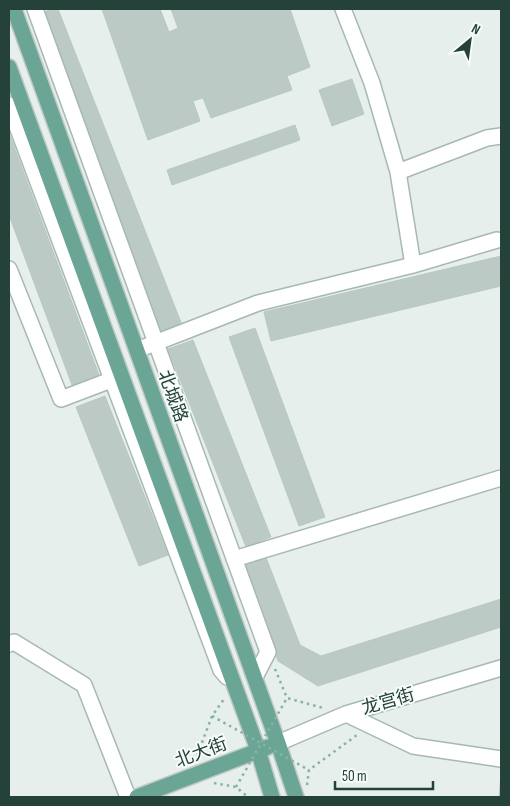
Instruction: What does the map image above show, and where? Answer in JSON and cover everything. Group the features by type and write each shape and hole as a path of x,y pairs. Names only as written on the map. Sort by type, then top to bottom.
{"main road":[{"name":"北城路","path":"14,9 296,797"},
{"path":"9,67 234,684 260,747 272,797"},
{"name":"北大街","path":"137,797 260,747 278,743"}],"street":[{"path":"34,9 268,652 254,677"},
{"path":"343,9 372,83 398,172 413,265"},
{"path":"9,105 221,670 234,684"},
{"path":"398,172 487,138 501,136"},
{"path":"137,350 258,303 413,265 497,240"},
{"path":"9,269 61,399 111,380"},
{"path":"234,559 501,478"},
{"path":"9,644 14,642 84,685 128,797"},
{"name":"龙宫街","path":"278,743 346,714 501,668"},
{"path":"346,714 413,746 501,759"}],"path":[{"path":"268,652 287,698"},
{"path":"188,777 212,716 234,684"},
{"path":"287,698 346,714"},
{"path":"248,797 236,787 287,698"},
{"path":"212,716 260,747 309,770 371,726"}],"building":[{"path":"52,9 58,9 184,330 164,338 37,15"},
{"path":"102,9 160,9 169,32 178,28 171,9 290,9 310,67 287,76 292,90 211,118 203,98 193,101 200,121 148,140"},
{"path":"352,79 364,114 332,126 319,90"},
{"path":"295,125 300,140 172,185 167,170"},
{"path":"9,133 99,375 72,385 9,215"},
{"path":"501,256 501,286 271,341 264,312"},
{"path":"255,328 325,517 299,526 229,337"},
{"path":"193,340 271,537 246,547 168,349"},
{"path":"105,396 168,555 139,566 76,407"},
{"path":"265,555 300,645 321,656 501,599 501,627 318,686 278,661 241,564"},
{"path":"501,775 501,797 499,797"}]}
